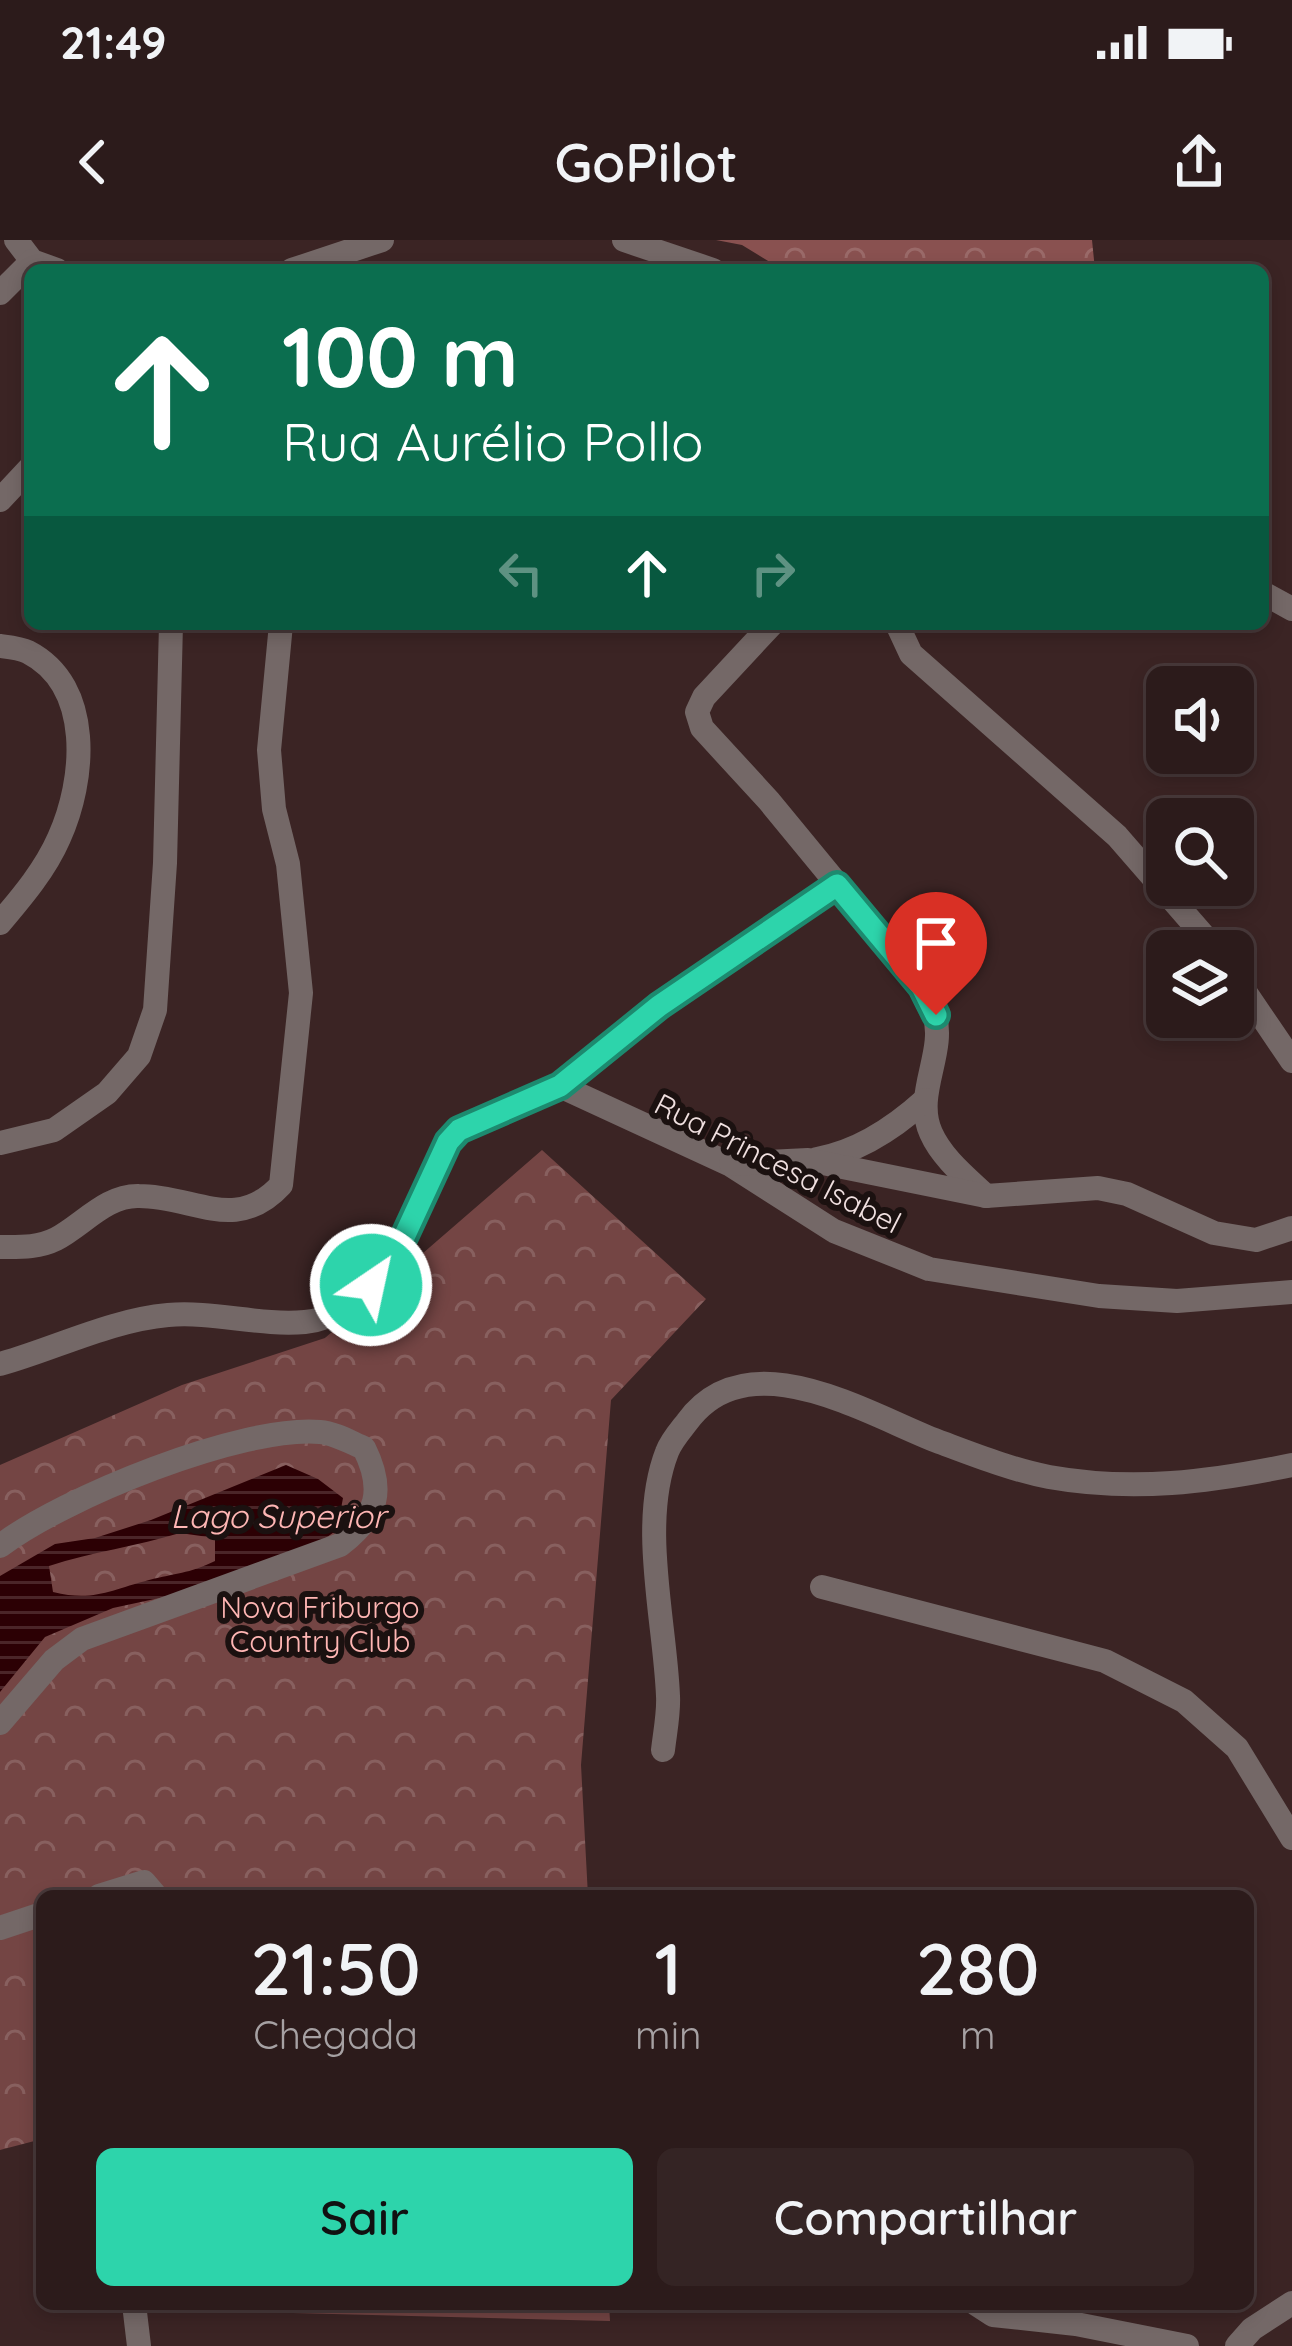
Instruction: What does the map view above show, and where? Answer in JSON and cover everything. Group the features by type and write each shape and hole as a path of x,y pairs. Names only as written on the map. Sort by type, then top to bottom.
{"street":[{"path":"16,240 44,264"},
{"path":"310,264 382,240"},
{"path":"624,240 695,264"},
{"path":"0,500 24,474"},
{"path":"0,1143 54,1130 107,1093 139,1056 154,1010 165,863 171,630"},
{"path":"0,1247 31,1247 55,1239 117,1200 137,1196 242,1211 266,1201 281,1184 301,993 288,864 274,809 269,750 280,630"},
{"path":"766,630 704,697 697,712 702,728 769,800 922,987 936,1015 925,1100 932,1137 986,1196"},
{"path":"900,630 911,654 1117,836 1199,930"},
{"path":"0,646 28,651 60,681 81,732 77,777 60,838 28,890 0,923"},
{"path":"0,1364 134,1321 169,1315 308,1322 339,1311 371,1285 398,1250 448,1142 459,1130 560,1086 659,1006 837,885"},
{"path":"1254,1005 1292,1061"},
{"name":"Rua Princesa Isabel","path":"560,1086 729,1164 834,1231 929,1269 1099,1296 1177,1300 1292,1292"},
{"path":"729,1164 836,1156 895,1125 925,1100"},
{"path":"808,1160 986,1196 1098,1188 1127,1194 1214,1233 1256,1240 1292,1228"},
{"path":"663,1750 669,1700 658,1594 656,1495 668,1448 698,1407 740,1385 812,1390 936,1441 1021,1469 1110,1487 1208,1483 1292,1465"},
{"path":"0,1546 29,1524 119,1481 269,1434 324,1432 364,1448 377,1474 376,1502 360,1530 340,1545 82,1639 54,1660 0,1723"},
{"path":"822,1587 1106,1661 1184,1701 1237,1748 1292,1838"},
{"path":"118,1890 144,1882 151,1890"},
{"path":"0,1928 36,1916"},
{"path":"1237,2346 1292,2302"},
{"path":"135,2310 139,2346"},
{"path":"986,2310 1187,2346"}],"green space":[{"path":"716,240 1092,240 1094,264 773,264 742,245"},
{"name":"Nova Friburgo Country Club","path":"542,1150 706,1299 611,1400 581,1765 588,1890 36,1890 36,2141 0,2150 0,1465 182,1385 325,1338"},
{"path":"609,2310 610,2321 215,2311"}],"water":[{"name":"Lago Superior","path":"286,1465 318,1479 343,1498 337,1530 310,1549 201,1589 113,1608 45,1637 0,1692 0,1576 55,1544 95,1538","holes":["180,1533 215,1538 215,1561 197,1568 102,1594 53,1592 49,1566"]}],"route":[{"path":"371,1285 398,1250 448,1142 459,1130 560,1086 659,1006 837,885 922,987 936,1015"}]}
